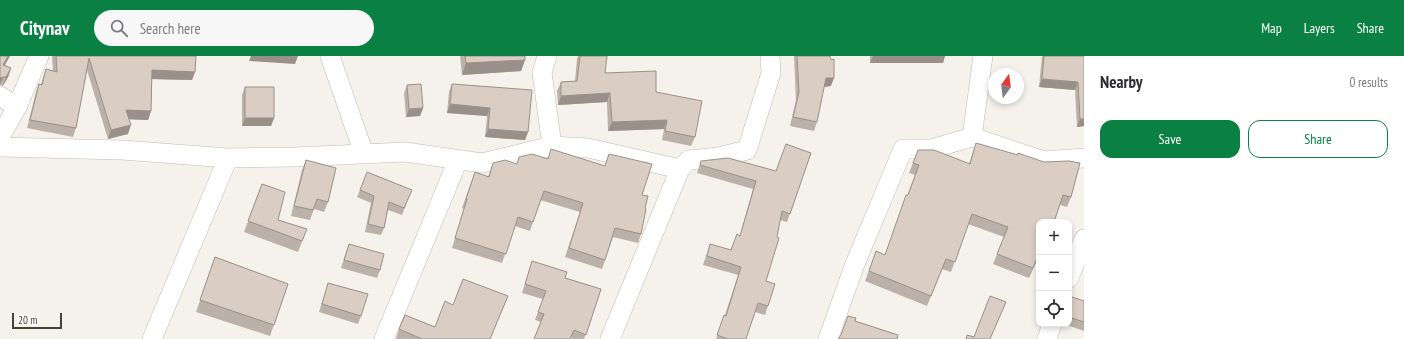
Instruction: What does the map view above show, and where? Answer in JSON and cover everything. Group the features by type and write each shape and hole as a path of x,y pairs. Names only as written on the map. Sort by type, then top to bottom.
{"street":[{"path":"0,137 17,107 39,56"},
{"path":"330,56 364,154"},
{"path":"547,56 542,72 552,146"},
{"path":"610,339 680,169 689,160 719,157 747,150 771,73 770,56"},
{"path":"972,137 983,56"},
{"path":"0,96 17,107"},
{"path":"828,339 855,264 903,149 931,149 972,137 1044,161 1084,158"},
{"path":"0,147 122,150 228,158 404,152 482,163 552,146 588,148 680,169"},
{"path":"152,339 228,158"},
{"path":"384,339 458,160"},
{"path":"1072,270 1084,239"},
{"path":"1047,339 1051,327"}],"building":[{"path":"0,56 8,56 3,65 11,68 6,77 0,78"},
{"path":"56,56 196,56 195,72 152,70 151,111 126,110 131,125 111,130 89,58 76,128 30,120 39,84 42,85 46,69 57,72"},
{"path":"465,56 525,56 525,60 466,63"},
{"path":"580,56 607,56 605,73 656,71 656,92 702,101 695,137 665,131 667,120 612,122 610,93 561,96 561,82 577,81"},
{"path":"797,56 830,56 831,60 834,59 834,78 826,78 817,122 793,117 799,92"},
{"path":"1044,56 1084,56 1084,119 1080,119 1078,82 1042,79"},
{"path":"421,84 423,108 409,109 407,85"},
{"path":"452,84 532,90 528,132 488,129 490,108 450,104"},
{"path":"245,87 274,87 274,118 245,118"},
{"path":"976,143 1018,155 1018,153 1044,162 1069,161 1080,163 1071,197 1063,195 1055,219 1036,219 1036,260 1033,268 997,254 1008,227 972,214 955,262 946,259 931,296 869,271 876,251 885,255 906,195 908,195 919,165 913,163 918,150 934,150 970,164"},
{"path":"786,144 811,153 790,214 782,211 777,237 779,238 766,281 775,284 768,306 758,303 746,339 728,339 717,335 724,315 726,316 741,267 707,256 710,244 731,250 737,234 740,236 756,181 700,165 701,161 728,158 776,171"},
{"path":"551,149 605,166 609,154 652,164 642,195 648,196 641,234 615,228 605,260 569,248 583,203 544,191 533,222 518,217 506,254 455,238 475,172 489,177 493,163 505,160 517,164 519,157 532,154 548,159"},
{"path":"306,160 336,168 328,202 317,199 313,210 294,206"},
{"path":"367,172 412,190 404,208 389,202 384,228 368,224 374,196 360,190"},
{"path":"262,184 285,192 278,220 307,229 302,241 248,221"},
{"path":"349,244 384,254 380,270 344,260"},
{"path":"215,257 288,284 274,325 200,300"},
{"path":"532,261 567,272 565,278 601,289 586,335 574,330 570,339 534,339 544,314 538,312 546,291 525,284"},
{"path":"463,279 508,296 490,339 422,339 399,329 405,315 435,327 445,301 453,305"},
{"path":"328,283 368,294 361,316 322,304"},
{"path":"990,296 1006,302 990,339 966,339 967,335 974,337"},
{"path":"1072,297 1084,301 1084,322 1072,318"},
{"path":"848,316 856,318 855,321 898,335 897,339 838,339"}]}
